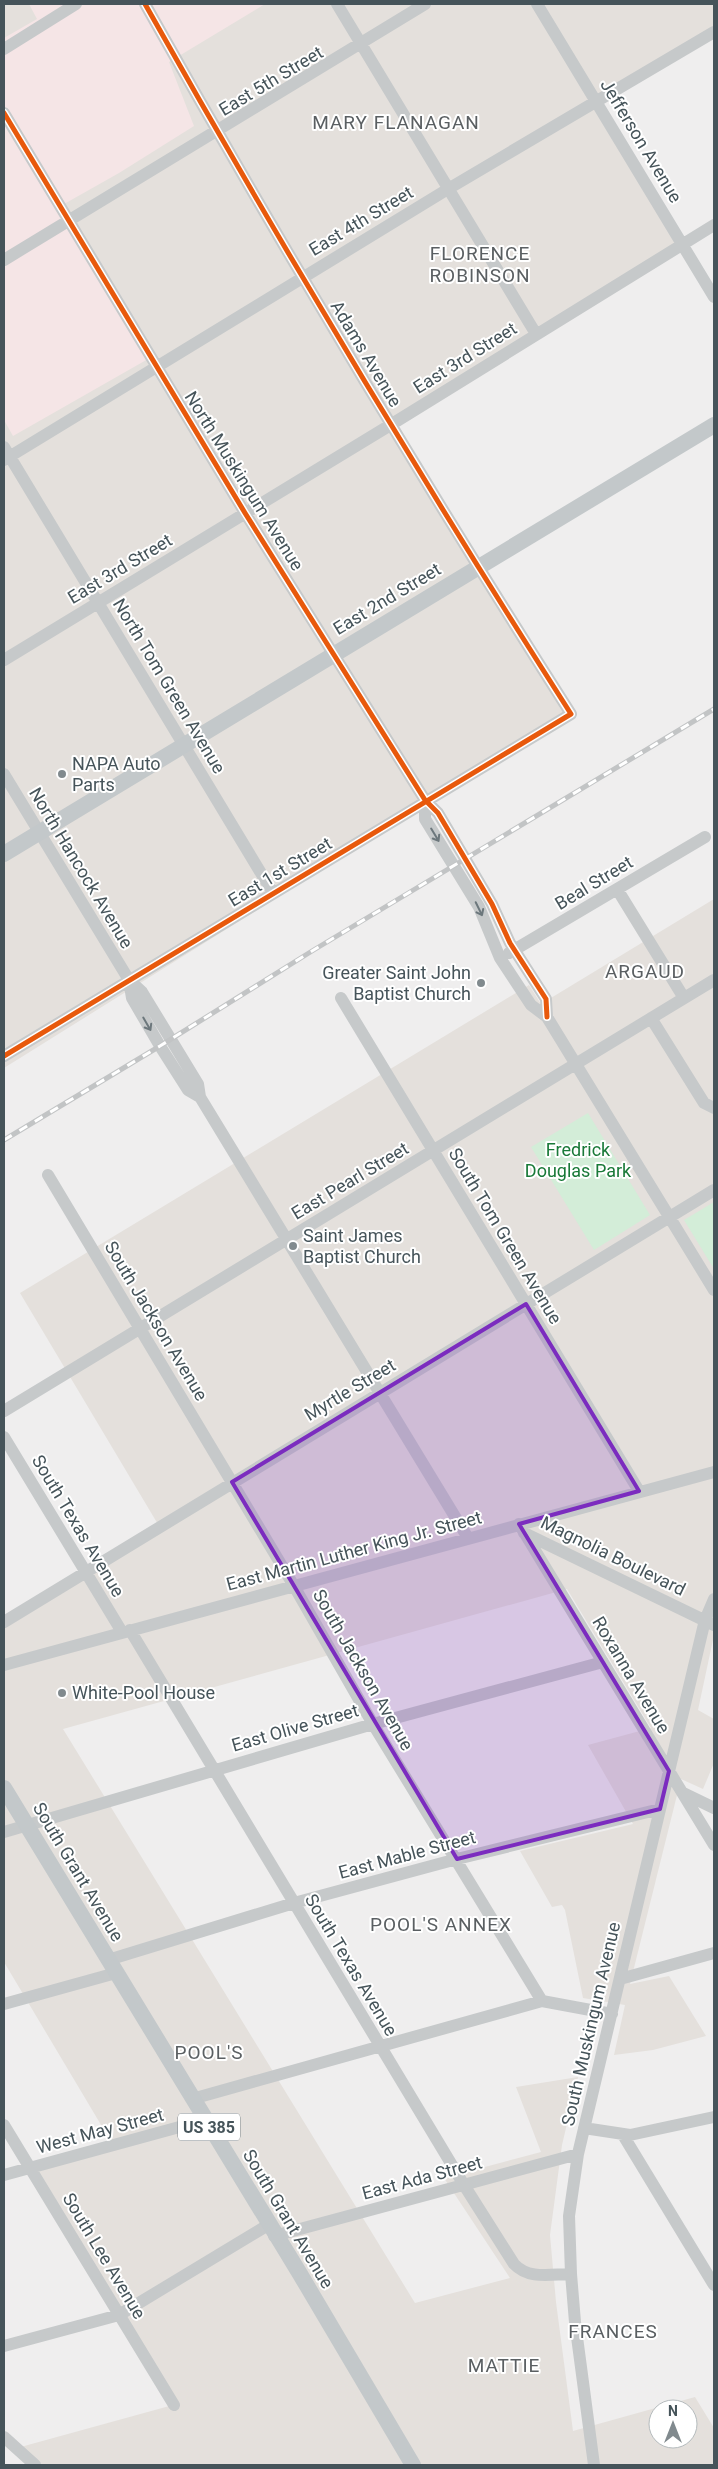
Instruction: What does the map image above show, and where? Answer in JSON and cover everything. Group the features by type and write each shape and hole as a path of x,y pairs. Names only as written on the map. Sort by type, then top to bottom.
{"main road":[{"name":"East 2nd Street","path":"4,854 714,425"},
{"name":"South Grant Avenue","path":"4,1788 271,2231 300,2274 413,2465"}],"street":[{"path":"4,49 76,4"},
{"name":"Adams Avenue","path":"145,4 216,131 478,568 571,714"},
{"path":"336,4 536,334"},
{"name":"East 5th Street","path":"4,260 425,4"},
{"name":"Jefferson Avenue","path":"537,4 714,296"},
{"name":"East 4th Street","path":"6,455 157,368 448,189 714,32"},
{"name":"North Muskingum Avenue","path":"4,113 246,513 336,654 425,800 438,813 492,904 515,950"},
{"name":"East 3rd Street","path":"4,660 714,225"},
{"name":"North Tom Green Avenue","path":"6,455 186,744 273,893"},
{"name":"East 1st Street","path":"4,1056 425,800 571,714"},
{"name":"North Hancock Avenue","path":"4,774 129,980 132,998 160,1046 188,1090 200,1097 468,1538"},
{"name":"North Muskingum Avenue","path":"425,800 425,819 479,907 500,958"},
{"name":"Beal Street","path":"500,958 705,837"},
{"path":"617,889 684,998"},
{"path":"515,950 546,999 547,1017"},
{"path":"500,958 531,1005 547,1017 577,1063 714,1290"},
{"name":"East Pearl Street","path":"4,1411 714,980"},
{"name":"South Tom Green Avenue","path":"341,998 639,1491"},
{"path":"652,1018 704,1103 714,1108"},
{"name":"South Jackson Avenue","path":"48,1175 294,1586 373,1724 542,2001"},
{"name":"Myrtle Street","path":"4,1622 714,1190"},
{"name":"South Texas Avenue","path":"4,1437 85,1571 126,1631 213,1769 464,2185 520,2270 537,2275 571,2274"},
{"name":"East Martin Luther King Jr. Street","path":"4,1665 468,1538 522,1528 639,1491 714,1472"},
{"name":"Magnolia Boulevard","path":"522,1528 710,1622"},
{"name":"Roxanna Avenue","path":"522,1528 714,1845"},
{"name":"South Muskingum Avenue","path":"594,2465 575,2322 569,2216 578,2154 584,2128 669,1771 710,1622 714,1599"},
{"name":"East Olive Street","path":"4,1832 213,1769 602,1662"},
{"path":"683,1794 714,1808"},
{"name":"East Mable Street","path":"4,2004 294,1904 457,1859 660,1809"},
{"path":"620,1980 714,1953"},
{"path":"192,2099 542,2001 612,2014"},
{"path":"584,2128 622,2136 643,2134 714,2117"},
{"name":"West May Street","path":"4,2175 205,2120"},
{"name":"South Lee Avenue","path":"4,2125 174,2405"},
{"path":"622,2136 714,2285"},
{"name":"East Ada Street","path":"4,2346 119,2315 271,2231 464,2185 578,2154"},
{"path":"4,2436 35,2465"},
{"path":"4,2452 17,2448"}],"highlighted area":[{"path":"526,1304 639,1491 519,1524 669,1771 660,1809 457,1859 232,1482"}],"shaded area":[{"path":"4,4 714,4 714,31 597,102 682,244 393,424 571,714 4,1068"},
{"path":"29,4 265,4 169,62 194,126 119,173 57,208 148,359 13,436 4,420 4,38 37,19"},
{"path":"714,899 714,1635 698,1710 714,1719 714,1763 703,1789 681,1779 630,1984 669,1976 706,2036 653,2050 614,2055 625,2005 583,1998 565,1910 562,1905 552,1907 520,1851 633,1824 588,1745 651,1728 567,1589 63,1729 415,2303 510,2278 444,2178 541,2152 516,2087 578,2077 562,2145 550,2235 556,2302 573,2431 648,2410 648,2449 698,2449 698,2402 714,2428 714,2465 34,2465 17,2448 173,2405 30,2168 113,2145 4,1962 4,1616 159,1526 20,1293 529,985 541,1004"}],"green space":[{"name":"Fredrick Douglas Park","path":"588,1113 650,1215 594,1250 531,1147"},
{"path":"714,1202 714,1269 684,1220"}],"railway":[{"path":"4,1140 312,951 714,709"}],"cycle path":[{"path":"4,1056 571,714 353,362 145,4"},
{"path":"4,113 245,513 425,800 438,813 492,904 510,943 546,999 547,1017"}],"place":[{"name":"NAPA Auto Parts","path":"62,774"},
{"name":"Greater Saint John Baptist Church","path":"481,983"},
{"name":"Saint James Baptist Church","path":"293,1246"},
{"name":"White-Pool House","path":"62,1693"}],"district":[{"name":"MARY FLANAGAN","path":"396,122"},
{"name":"FLORENCE ROBINSON","path":"480,264"},
{"name":"ARGAUD","path":"645,971"},
{"name":"POOL'S ANNEX","path":"441,1924"},
{"name":"POOL'S","path":"209,2052"},
{"name":"FRANCES","path":"613,2331"},
{"name":"MATTIE","path":"504,2365"}]}
